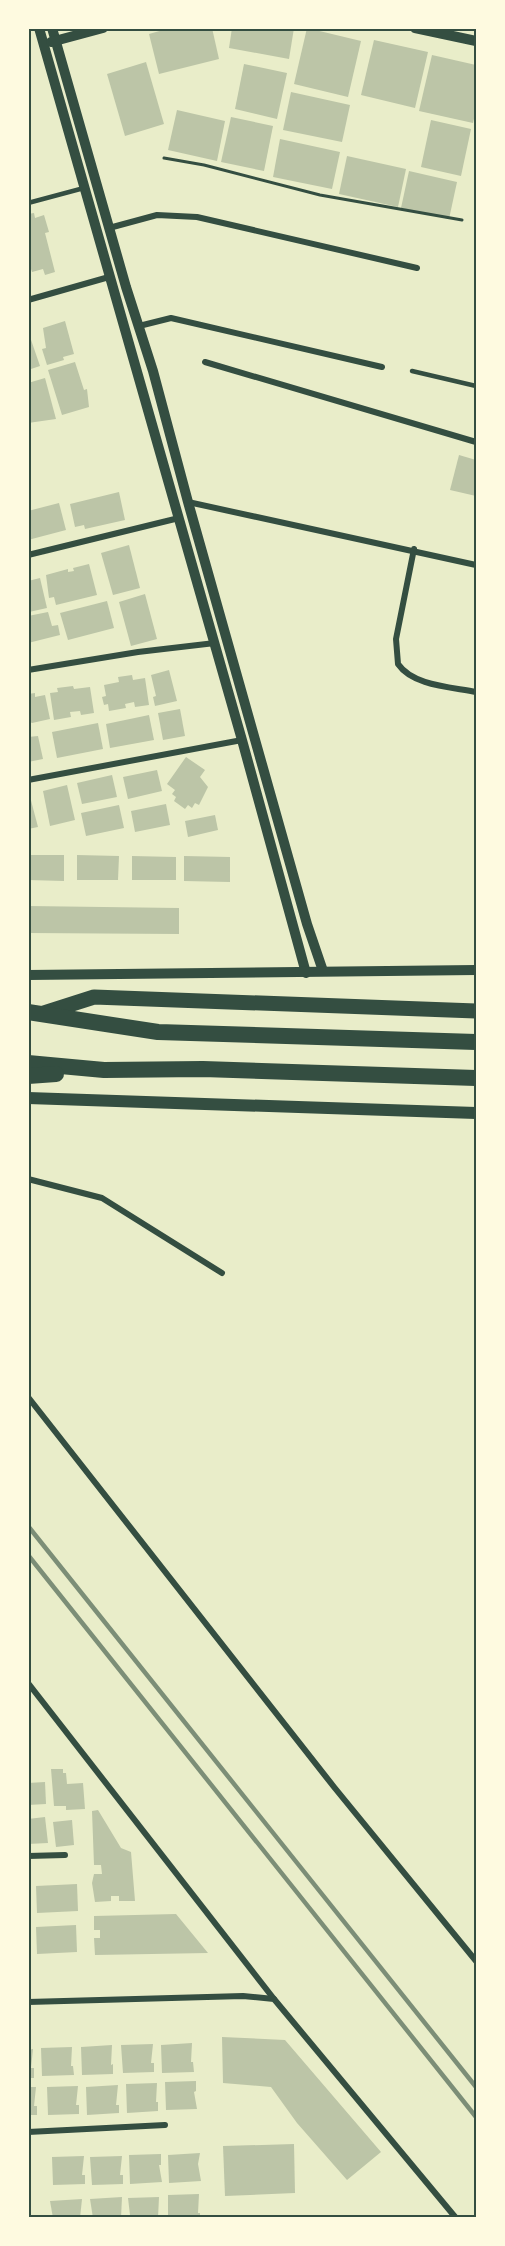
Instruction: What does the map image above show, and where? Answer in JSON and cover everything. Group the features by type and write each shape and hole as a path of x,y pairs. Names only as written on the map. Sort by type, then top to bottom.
{"highway":[{"path":"36,1012 158,1032 477,1042"},
{"path":"28,1063 104,1070"},
{"path":"28,1076 104,1070 203,1069 477,1078"}],"main road":[{"path":"36,1012 94,997 477,1011"},
{"path":"28,1098 477,1113"}],"street":[{"path":"39,28 215,643 306,973"},
{"path":"52,28 109,228 153,370 307,924 323,971"},
{"path":"44,45 103,28"},
{"path":"415,28 477,41"},
{"path":"109,228 157,215 197,217 417,268"},
{"path":"28,300 109,277"},
{"path":"139,326 171,318 382,367"},
{"path":"205,362 477,442"},
{"path":"188,502 414,549 477,565"},
{"path":"28,555 179,518"},
{"path":"414,549 396,639 398,664 411,676 434,684 477,692"},
{"path":"28,670 138,652 215,643"},
{"path":"28,780 242,740"},
{"path":"28,975 242,970 306,973 477,970"},
{"path":"28,1179 102,1198 222,1273"},
{"path":"28,1397 334,1787 477,1961"},
{"path":"28,1683 274,1999 456,2217"},
{"path":"28,1856 65,1855"},
{"path":"28,2002 243,1996 274,1999"},
{"path":"28,2132 165,2125"}],"lane":[{"path":"28,203 84,188"},
{"path":"412,370 477,386"}],"path":[{"path":"164,158 204,165 320,195 462,220"}],"building":[{"path":"170,28 212,28 219,59 159,74 149,34"},
{"path":"232,28 294,28 289,59 229,48"},
{"path":"307,28 361,41 348,97 294,84"},
{"path":"374,40 428,52 415,108 361,95"},
{"path":"432,55 476,65 476,110 473,123 419,111"},
{"path":"146,62 164,124 125,136 107,74"},
{"path":"244,64 287,73 277,119 235,109"},
{"path":"291,92 350,105 342,142 283,130"},
{"path":"177,110 225,121 217,161 168,150"},
{"path":"231,117 273,126 264,171 221,162"},
{"path":"431,120 471,129 461,176 421,167"},
{"path":"280,139 340,152 332,189 273,177"},
{"path":"347,156 406,169 398,207 339,194"},
{"path":"409,171 457,182 449,219 401,208"},
{"path":"34,213 35,218 44,215 49,232 45,233 55,272 45,275 43,269 32,272 28,260 28,214"},
{"path":"65,321 74,354 47,365 42,349 46,348 43,328"},
{"path":"28,331 40,366 28,370"},
{"path":"75,362 84,390 87,389 89,407 62,415 48,370"},
{"path":"45,378 56,419 28,423 28,383"},
{"path":"459,455 476,460 476,496 450,490"},
{"path":"119,492 125,520 85,529 84,525 75,527 70,504"},
{"path":"59,503 66,530 28,540 28,511"},
{"path":"129,545 140,588 113,595 101,553"},
{"path":"89,564 97,595 56,605 54,597 49,598 46,575 68,569 68,572 74,571 73,568"},
{"path":"40,578 47,608 29,612 28,581"},
{"path":"145,594 157,639 131,646 119,602"},
{"path":"107,601 114,628 68,640 60,613"},
{"path":"48,612 52,626 58,625 60,635 28,643 28,616"},
{"path":"169,670 177,701 155,706 153,697 156,696 151,675"},
{"path":"132,675 133,680 145,678 149,705 135,707 134,702 125,704 126,708 109,711 108,704 104,705 102,697 106,696 104,685 119,682 118,677"},
{"path":"73,686 74,689 90,687 94,713 81,715 80,711 70,712 71,717 54,720 50,693 58,692 57,688"},
{"path":"35,693 35,697 45,695 50,719 32,723 28,721 28,694"},
{"path":"180,709 185,736 163,740 158,713"},
{"path":"149,715 154,740 110,748 106,724"},
{"path":"98,723 103,749 57,758 52,732"},
{"path":"38,736 43,759 28,762 28,737"},
{"path":"186,757 205,770 200,777 208,787 199,805 195,803 192,808 188,805 185,809 174,801 176,797 172,794 175,790 167,784"},
{"path":"157,770 162,791 128,799 123,777"},
{"path":"112,775 117,797 82,804 77,783"},
{"path":"67,785 75,820 50,826 43,791"},
{"path":"28,789 38,827 28,829"},
{"path":"166,804 170,825 135,832 131,811"},
{"path":"119,805 124,828 86,836 81,813"},
{"path":"215,815 218,830 188,837 185,821"},
{"path":"28,855 64,855 64,881 28,880"},
{"path":"77,855 119,856 118,880 77,880"},
{"path":"132,856 176,857 176,880 132,880"},
{"path":"184,856 230,857 230,882 184,881"},
{"path":"28,906 179,908 179,934 28,933"},
{"path":"51,1769 63,1769 63,1773 66,1773 67,1784 83,1783 85,1809 66,1810 66,1806 54,1806"},
{"path":"45,1782 46,1804 28,1805 28,1783"},
{"path":"98,1810 121,1848 131,1852 135,1901 119,1901 119,1896 111,1896 111,1901 95,1902 92,1883 94,1874 102,1874 101,1865 94,1865 92,1811"},
{"path":"45,1817 48,1843 28,1844 28,1819"},
{"path":"72,1820 74,1845 56,1847 53,1822"},
{"path":"77,1884 78,1911 37,1913 36,1886"},
{"path":"176,1914 208,1953 95,1955 94,1938 100,1938 100,1930 94,1930 94,1916"},
{"path":"76,1925 77,1952 37,1954 36,1927"},
{"path":"222,2037 285,2040 381,2152 347,2180 297,2123 271,2087 223,2083"},
{"path":"192,2043 191,2062 193,2062 194,2072 162,2073 161,2045"},
{"path":"153,2044 151,2063 154,2063 154,2072 123,2073 121,2045"},
{"path":"112,2045 113,2074 82,2075 81,2047"},
{"path":"72,2047 71,2066 73,2066 74,2075 42,2076 41,2048"},
{"path":"33,2049 31,2068 34,2068 34,2078 28,2078 28,2050"},
{"path":"196,2081 194,2092 197,2109 166,2110 165,2082"},
{"path":"157,2083 158,2111 127,2113 126,2084"},
{"path":"118,2085 116,2105 119,2105 119,2113 87,2115 86,2087"},
{"path":"78,2086 76,2105 79,2105 79,2114 48,2115 47,2087"},
{"path":"28,2087 36,2087 34,2106 37,2106 37,2115 28,2115"},
{"path":"294,2144 295,2193 225,2196 223,2146"},
{"path":"200,2153 198,2164 201,2181 169,2183 168,2155"},
{"path":"161,2154 161,2165 159,2165 162,2182 130,2184 129,2155"},
{"path":"84,2156 82,2175 85,2175 85,2184 53,2185 52,2157"},
{"path":"122,2156 120,2175 123,2175 123,2184 92,2185 90,2157"},
{"path":"199,2194 200,2218 168,2218 168,2195"},
{"path":"122,2197 121,2218 93,2218 90,2199"},
{"path":"159,2197 158,2218 124,2218 130,2215 128,2198"},
{"path":"82,2199 80,2218 53,2218 50,2201"}],"railway":[{"path":"28,1526 476,2087"},
{"path":"28,1555 476,2117"}]}
